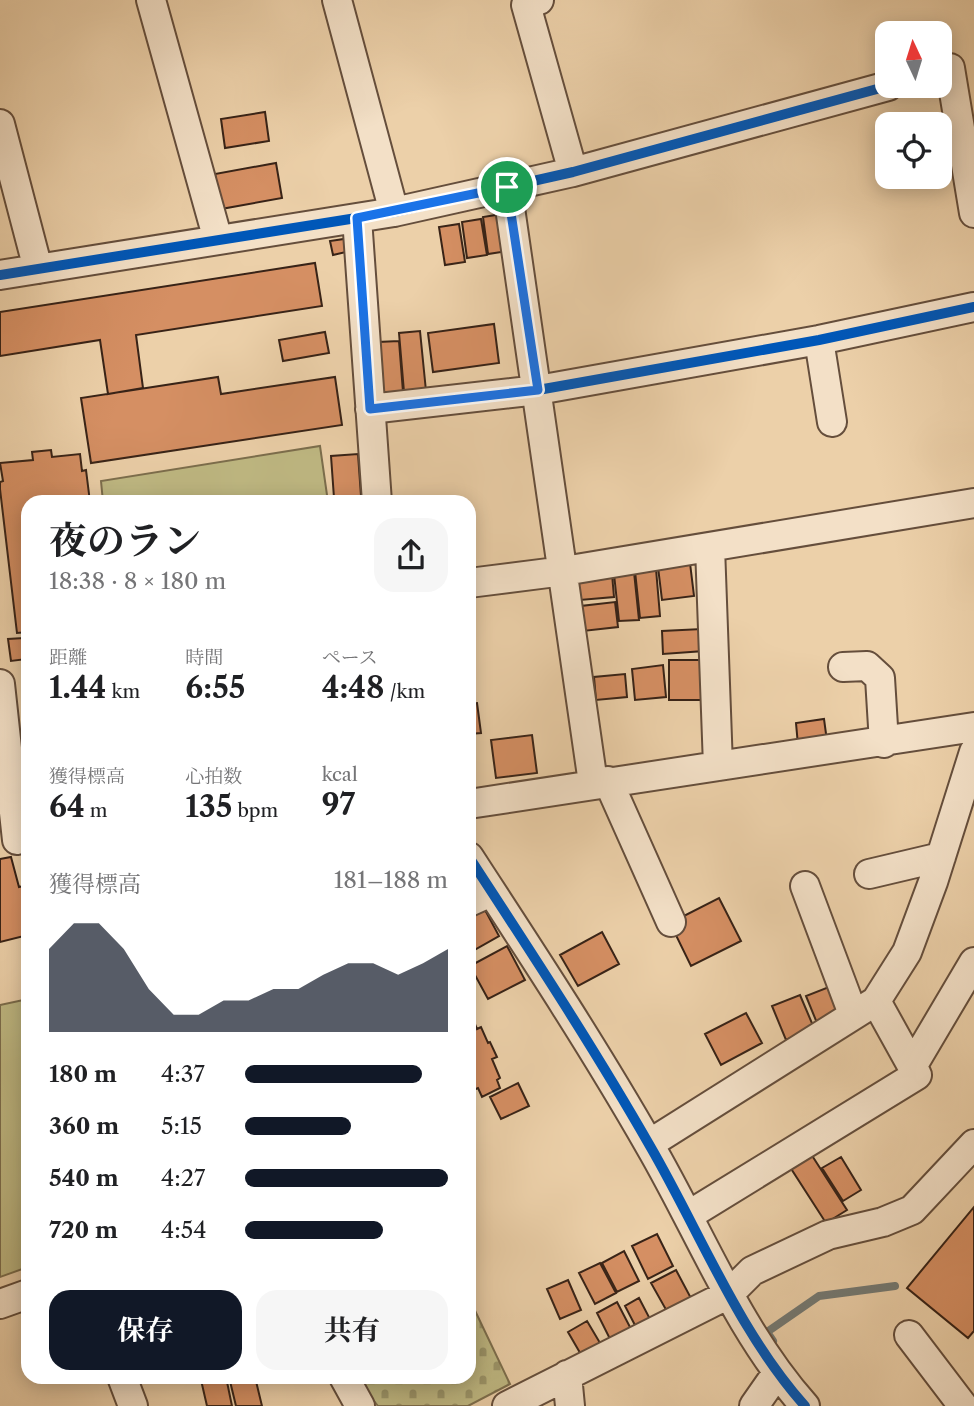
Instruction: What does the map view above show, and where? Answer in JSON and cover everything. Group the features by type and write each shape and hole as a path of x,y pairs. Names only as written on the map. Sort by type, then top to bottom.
{"street":[{"path":"151,0 218,240"},
{"path":"337,0 394,212"},
{"path":"539,0 526,5 573,172"},
{"path":"955,66 974,213"},
{"path":"0,275 394,212 573,172 875,90"},
{"path":"0,124 37,268"},
{"path":"507,187 564,571 601,782 671,922"},
{"path":"357,218 376,495"},
{"path":"370,409 538,390 819,340 974,307"},
{"path":"819,340 832,422"},
{"path":"476,582 564,571 974,503"},
{"path":"710,547 718,766"},
{"path":"844,667 867,666 880,678 884,743"},
{"path":"0,684 15,840"},
{"path":"476,803 601,782 884,743 974,727"},
{"path":"649,1144 865,1008 907,951 971,768"},
{"path":"869,874 941,857"},
{"path":"689,1215 917,1075 913,1065 865,1008 805,886"},
{"path":"480,897 649,1144 689,1215 777,1387 805,1406"},
{"path":"913,1065 974,962"},
{"path":"507,1406 729,1294 752,1271 828,1235 883,1223 912,1210 974,1144"},
{"path":"0,1304 21,1296"},
{"path":"909,1335 963,1406"},
{"path":"567,1376 570,1406"},
{"path":"125,1384 133,1406"},
{"path":"348,1384 360,1406"},
{"path":"754,1406 777,1387"}],"green space":[{"path":"320,446 327,495 102,495 101,481"},
{"path":"21,1000 21,1270 0,1277 0,1005"},
{"path":"476,1313 510,1384 468,1406 378,1406 361,1384 476,1384"}],"building":[{"path":"265,112 269,141 225,148 221,119"},
{"path":"276,163 282,198 221,209 215,174"},
{"path":"502,214 508,251 488,254 483,217"},
{"path":"481,219 487,255 467,258 462,222"},
{"path":"459,224 465,262 445,265 439,227"},
{"path":"344,239 346,252 333,255 330,241"},
{"path":"315,263 322,306 136,335 143,388 108,394 100,340 0,356 0,312"},
{"path":"494,324 499,363 433,372 428,333"},
{"path":"420,331 426,391 404,392 399,333"},
{"path":"325,332 329,353 283,361 279,340"},
{"path":"399,341 403,392 382,393 378,342"},
{"path":"218,377 221,394 335,377 342,425 91,463 81,398"},
{"path":"51,450 52,457 80,454 82,471 86,470 89,495 21,495 21,633 17,633 0,489 0,482 3,481 0,463 33,460 32,452"},
{"path":"358,454 361,495 334,495 331,456"},
{"path":"690,563 694,596 662,600 658,567"},
{"path":"656,569 660,616 640,618 635,571"},
{"path":"634,572 639,620 619,621 614,574"},
{"path":"612,574 614,597 580,600 578,578"},
{"path":"615,602 618,627 583,631 581,606"},
{"path":"702,629 704,651 663,654 662,631"},
{"path":"21,638 21,660 11,661 8,639"},
{"path":"669,660 706,660 705,700 669,700"},
{"path":"663,665 666,697 635,700 632,669"},
{"path":"625,674 627,697 596,700 594,677"},
{"path":"476,703 481,733 476,733"},
{"path":"824,719 827,741 798,745 796,723"},
{"path":"532,735 537,773 496,778 491,740"},
{"path":"11,857 21,887 21,937 0,942 0,859"},
{"path":"719,898 741,941 691,966 670,923"},
{"path":"484,908 499,936 476,949 476,913"},
{"path":"602,932 619,964 578,986 560,955"},
{"path":"507,946 525,980 488,999 476,977 476,963"},
{"path":"834,985 844,1012 817,1023 806,996"},
{"path":"800,995 814,1028 786,1040 772,1006"},
{"path":"746,1013 762,1043 721,1065 705,1034"},
{"path":"476,1026 477,1029 481,1027 497,1057 492,1059 500,1078 497,1080 500,1088 482,1097 478,1088 476,1089"},
{"path":"518,1083 529,1106 501,1119 490,1097"},
{"path":"811,1154 847,1210 826,1223 790,1167"},
{"path":"841,1157 861,1190 843,1201 822,1168"},
{"path":"974,1207 974,1331 968,1338 907,1288"},
{"path":"657,1234 673,1266 648,1279 632,1246"},
{"path":"624,1251 639,1281 617,1292 602,1263"},
{"path":"600,1263 616,1293 595,1304 579,1273"},
{"path":"676,1270 693,1302 669,1315 651,1283"},
{"path":"568,1280 581,1310 560,1319 547,1289"},
{"path":"639,1298 651,1321 637,1329 625,1306"},
{"path":"617,1302 631,1329 610,1339 597,1313"},
{"path":"587,1321 603,1348 583,1358 568,1332"},
{"path":"202,1384 227,1384 232,1406 207,1406"},
{"path":"231,1384 257,1384 262,1406 236,1406"}],"waterway":[{"path":"773,1341 767,1332 819,1296 895,1286"}],"cycle path":[{"path":"0,275 394,212 573,172 875,90"},
{"path":"370,409 538,390 819,340 974,307"},
{"path":"476,868 629,1109 721,1280 760,1346 805,1406"}],"route":[{"path":"507,187 538,390 370,409 357,218 507,187"}]}
